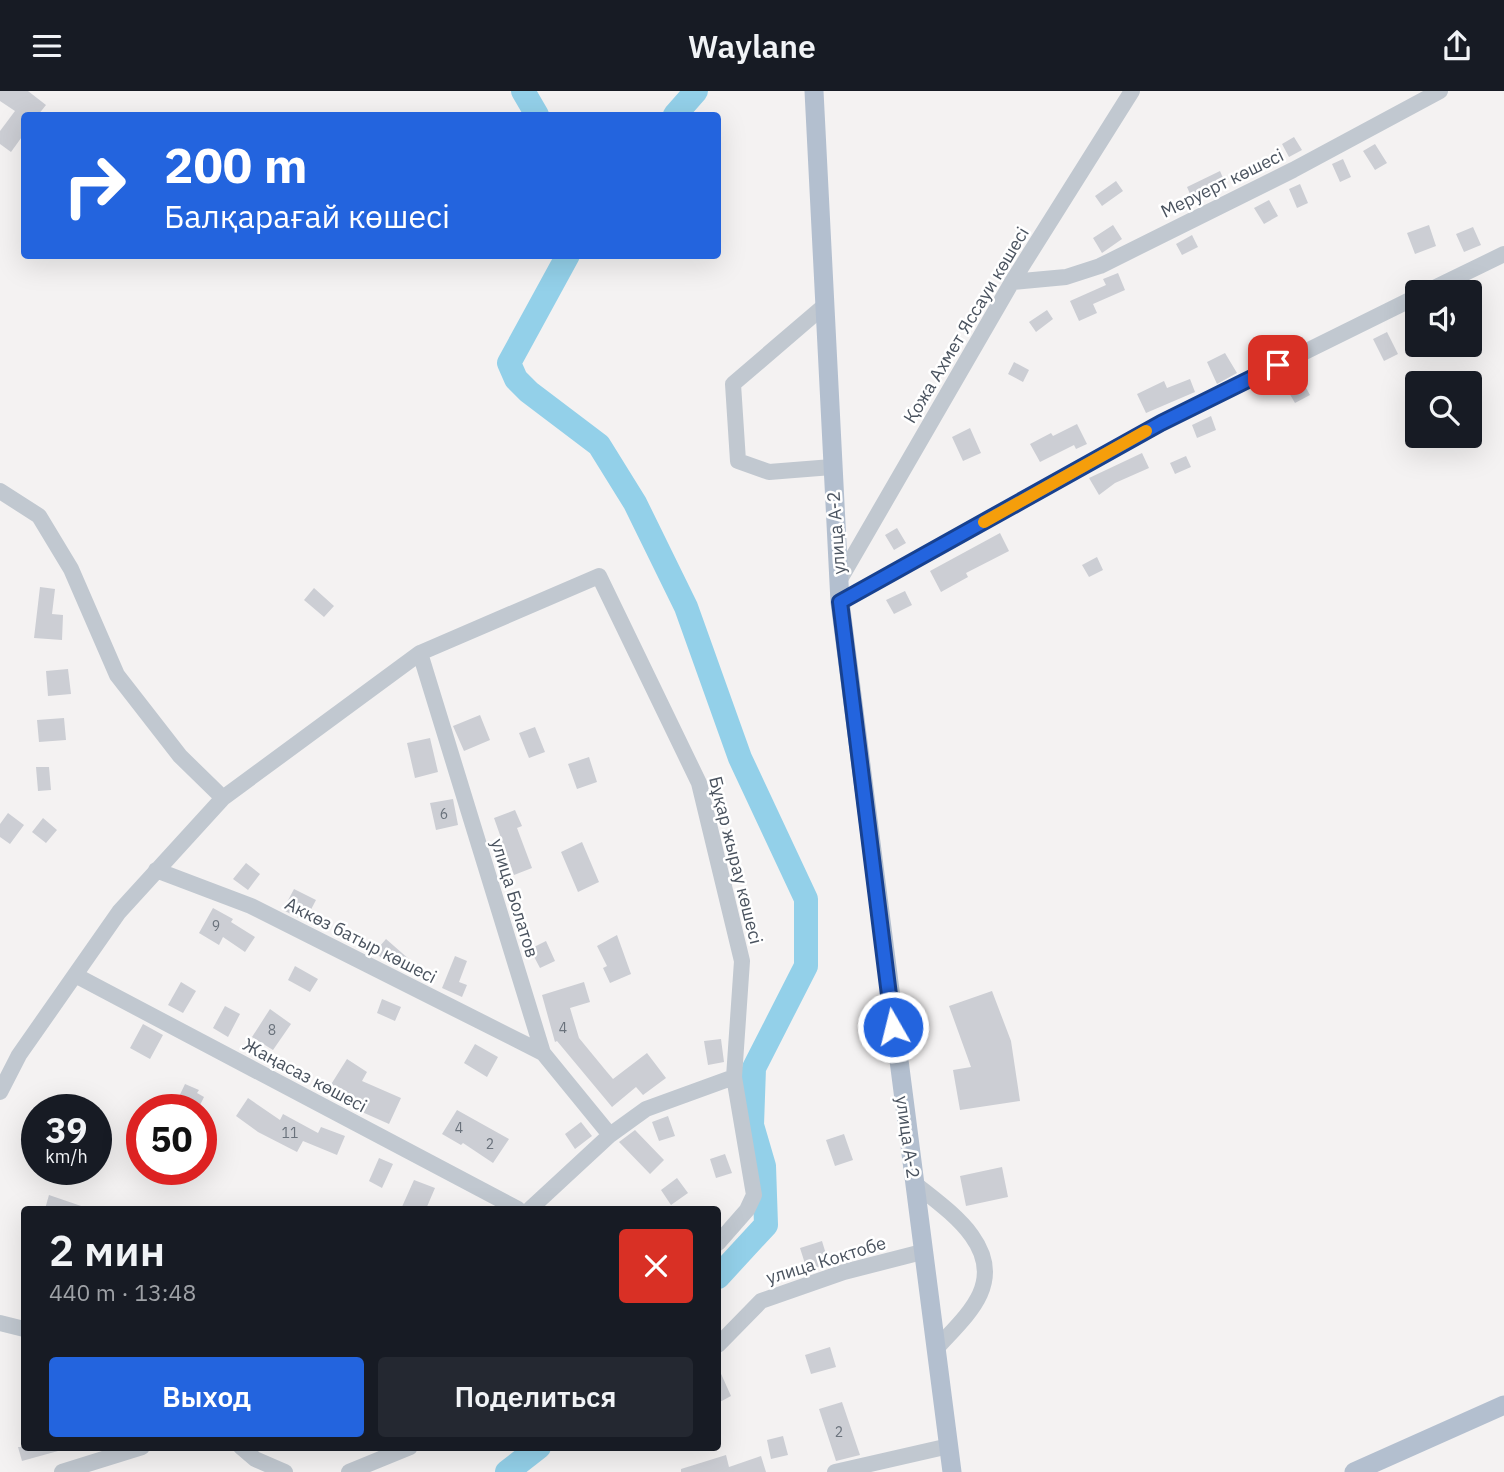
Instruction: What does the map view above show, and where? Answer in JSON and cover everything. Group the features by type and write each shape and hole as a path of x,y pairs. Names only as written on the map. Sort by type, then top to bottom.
{"main road":[{"name":"улица А-2","path":"814,91 840,602 952,1472"},
{"path":"1354,1472 1504,1405"}],"street":[{"name":"Қожа Ахмет Яссауи көшесі","path":"839,581 1012,282 1132,91"},
{"name":"Меруерт көшесі","path":"1012,282 1066,277 1100,266 1293,170 1440,91"},
{"path":"1451,280 1504,254"},
{"path":"840,602 1161,423 1405,302"},
{"path":"824,306 733,383 738,461 769,472 832,467"},
{"path":"0,491 39,516 71,569 117,675 180,757 223,798"},
{"name":"Бұқар жырау көшесі","path":"420,653 599,576 699,783 742,961 734,1077 754,1195 747,1210 721,1240"},
{"path":"0,1092 19,1055 119,912 223,798 420,653"},
{"name":"улица Болатов","path":"420,653 543,1053 610,1135"},
{"name":"Аккөз батыр көшесі","path":"156,870 251,906 543,1053"},
{"name":"Жаңасаз көшесі","path":"75,975 512,1206"},
{"path":"533,1206 610,1135 646,1109 734,1077"},
{"path":"914,1183 960,1221 973,1236 981,1251 985,1280 981,1293 936,1349"},
{"name":"улица Коктобе","path":"721,1342 761,1301 844,1272 922,1251"},
{"path":"0,1323 21,1328"},
{"path":"835,1472 949,1446"},
{"path":"62,1472 129,1451"},
{"path":"245,1451 255,1459 285,1472"},
{"path":"349,1472 400,1451"}],"building":[{"path":"0,91 28,91 46,105 40,112 21,112 21,138 11,152 0,144 0,131 15,111 0,101"},
{"path":"1294,137 1302,150 1289,157 1282,144"},
{"path":"1375,144 1387,163 1375,170 1363,151"},
{"path":"1343,159 1351,177 1340,182 1332,164"},
{"path":"1220,171 1227,187 1194,203 1187,187"},
{"path":"1116,181 1123,191 1102,206 1095,196"},
{"path":"1300,184 1308,203 1297,208 1289,189"},
{"path":"1269,200 1278,216 1264,224 1254,208"},
{"path":"1113,225 1122,239 1102,253 1093,238"},
{"path":"1429,225 1436,246 1415,254 1407,233"},
{"path":"1473,227 1481,245 1464,252 1456,234"},
{"path":"1192,235 1198,247 1182,255 1176,244"},
{"path":"1118,273 1125,290 1093,304 1097,313 1079,321 1070,301 1106,285 1103,279"},
{"path":"1047,310 1053,319 1036,332 1029,322"},
{"path":"1387,332 1398,354 1384,361 1373,339"},
{"path":"1273,338 1281,352 1266,359 1259,345"},
{"path":"1225,353 1237,373 1217,384 1207,362"},
{"path":"1014,362 1029,370 1023,382 1008,374"},
{"path":"1300,377 1310,395 1295,403 1285,386"},
{"path":"1190,379 1195,392 1146,413 1137,394 1164,381 1167,388"},
{"path":"1211,416 1216,430 1197,438 1192,425"},
{"path":"1077,424 1087,444 1076,449 1074,445 1040,462 1030,444"},
{"path":"970,428 981,453 963,461 952,437"},
{"path":"1142,453 1149,468 1115,483 1099,495 1089,478"},
{"path":"1186,456 1191,467 1175,474 1170,463"},
{"path":"897,528 906,543 894,550 885,535"},
{"path":"1000,533 1009,551 966,573 968,577 941,592 930,571"},
{"path":"1097,557 1103,570 1089,577 1082,565"},
{"path":"40,587 55,589 52,614 63,615 62,640 34,638"},
{"path":"314,588 334,606 324,617 304,600"},
{"path":"905,591 912,605 894,614 886,600"},
{"path":"68,669 71,694 48,696 46,671"},
{"path":"480,715 490,740 464,751 453,726"},
{"path":"64,718 66,740 39,742 37,720"},
{"path":"535,727 545,752 529,758 519,733"},
{"path":"430,738 438,772 415,778 407,743"},
{"path":"589,757 597,782 577,789 568,764"},
{"path":"36,767 49,767 51,790 38,791"},
{"path":"453,799 458,825 436,830 430,803"},
{"path":"515,810 522,826 517,828 532,868 514,875 494,818"},
{"path":"8,813 24,825 10,844 0,837 0,824"},
{"path":"43,818 57,830 46,843 32,832"},
{"path":"582,842 599,882 578,892 561,852"},
{"path":"246,863 260,874 248,890 233,879"},
{"path":"294,889 316,900 305,921 283,910"},
{"path":"213,908 233,919 231,922 255,937 245,952 223,937 219,945 199,933"},
{"path":"617,935 631,974 610,983 603,968 607,966 597,946"},
{"path":"386,939 410,960 402,970 374,953"},
{"path":"546,941 555,961 540,968 530,949"},
{"path":"455,956 467,961 459,982 467,985 462,997 442,988"},
{"path":"295,966 318,979 310,992 288,980"},
{"path":"181,982 196,991 183,1013 168,1005"},
{"path":"584,982 590,1002 570,1008 579,1038 607,1072 613,1079 647,1053 666,1078 643,1095 636,1087 612,1107 557,1041 555,1042 542,995"},
{"path":"992,991 1011,1041 1020,1101 960,1110 953,1070 971,1067 949,1006"},
{"path":"382,999 401,1007 395,1021 377,1013"},
{"path":"225,1006 240,1014 228,1037 213,1028"},
{"path":"270,1009 291,1024 273,1050 252,1037"},
{"path":"143,1024 163,1035 150,1059 130,1048"},
{"path":"721,1039 724,1062 708,1065 704,1041"},
{"path":"475,1044 498,1057 487,1077 464,1063"},
{"path":"347,1059 367,1072 362,1081 401,1098 389,1124 362,1112 364,1107 330,1086"},
{"path":"185,1084 199,1090 199,1094 180,1094"},
{"path":"248,1098 280,1120 283,1114 318,1133 321,1127 345,1136 337,1155 303,1141 297,1152 258,1132 236,1116"},
{"path":"457,1110 509,1139 493,1163 463,1143 461,1145 442,1134"},
{"path":"668,1116 675,1136 659,1141 652,1122"},
{"path":"581,1122 592,1136 575,1149 565,1134"},
{"path":"635,1130 664,1160 650,1174 619,1142"},
{"path":"844,1134 853,1160 835,1166 826,1140"},
{"path":"725,1154 732,1173 716,1178 710,1159"},
{"path":"379,1158 393,1164 382,1188 369,1181"},
{"path":"1002,1167 1008,1197 966,1206 960,1176"},
{"path":"677,1178 688,1193 671,1205 661,1190"},
{"path":"414,1180 435,1188 427,1206 402,1206"},
{"path":"49,1195 81,1206 46,1206"},
{"path":"822,1241 829,1264 807,1270 800,1248"},
{"path":"830,1347 836,1367 811,1374 805,1355"},
{"path":"721,1374 731,1396 721,1401"},
{"path":"842,1402 860,1455 836,1461 819,1409"},
{"path":"783,1436 788,1455 771,1459 767,1440"},
{"path":"18,1447 21,1447 21,1451 58,1451 22,1461"},
{"path":"726,1455 729,1467 761,1456 766,1472 681,1472 681,1469"}],"waterway":[{"path":"523,91 535,112"},
{"path":"678,112 696,91"},
{"path":"566,259 509,363 516,379 529,392 599,445 635,503 686,607 740,758 806,899 806,966 754,1068 752,1125 764,1166 766,1225 721,1274"},
{"path":"507,1472 534,1451"}],"slow traffic":[{"path":"984,522 1146,431"}],"route":[{"path":"893,1027 840,602 1161,423 1278,365"}]}
